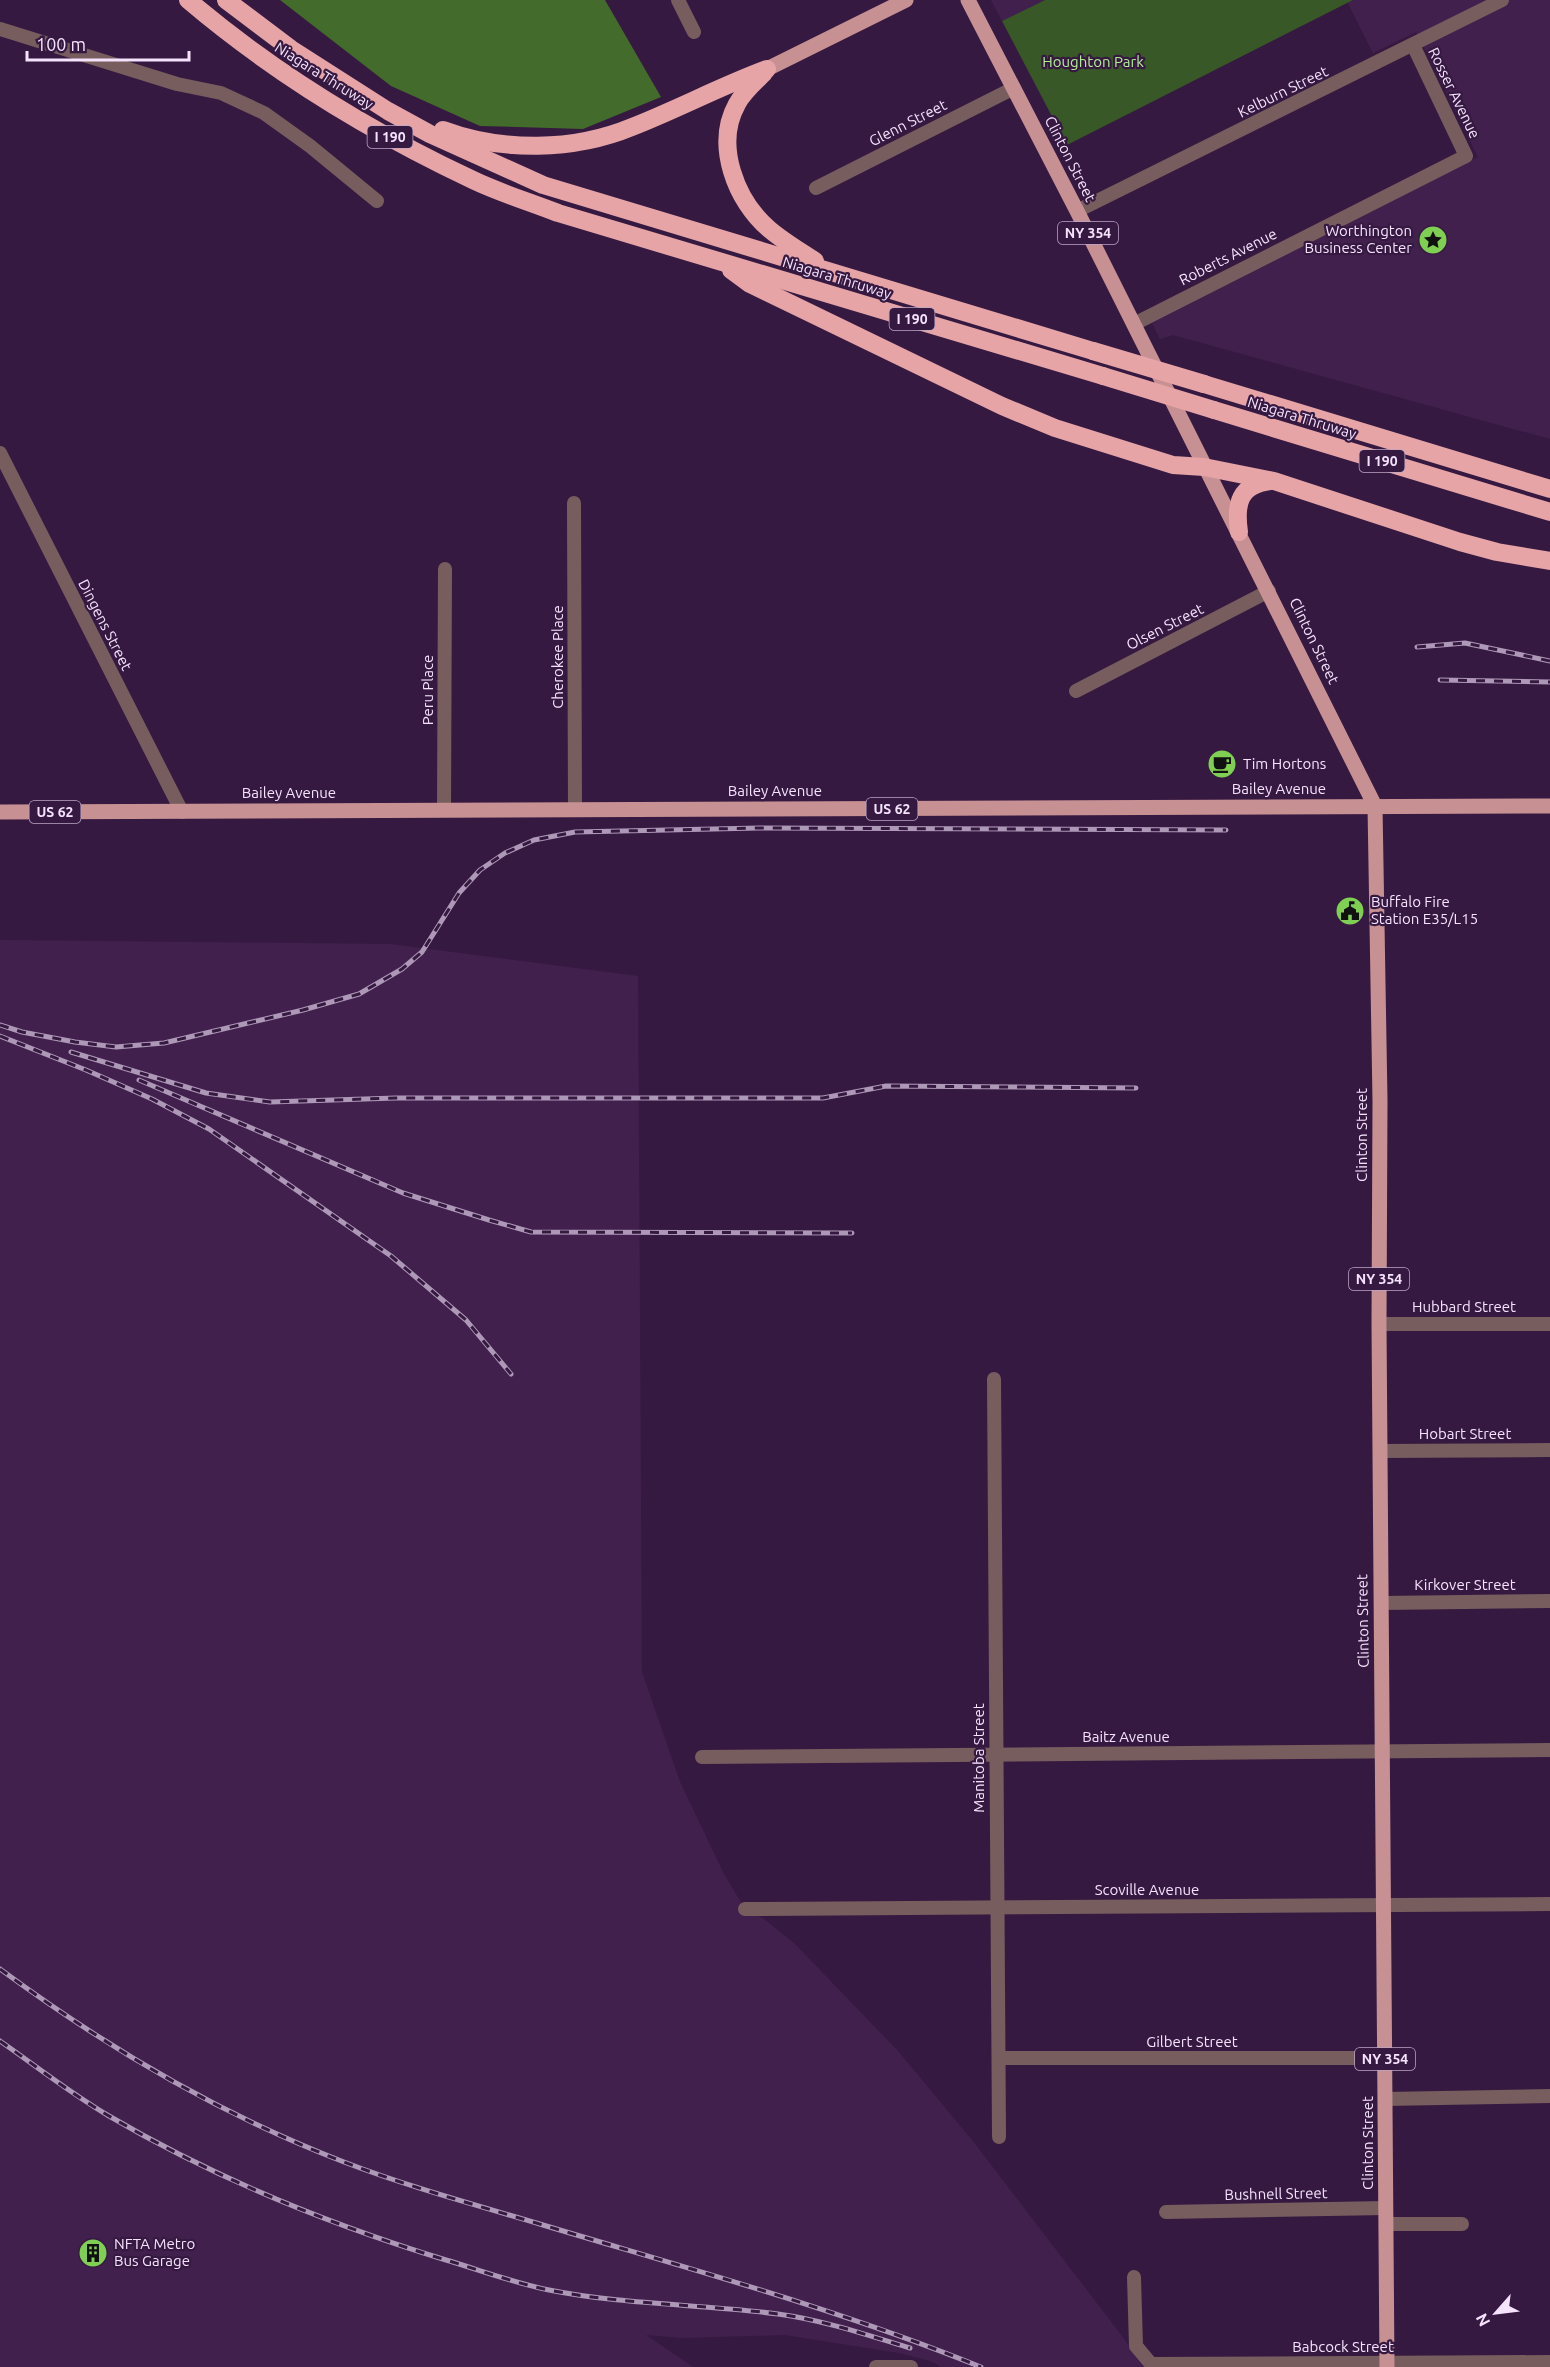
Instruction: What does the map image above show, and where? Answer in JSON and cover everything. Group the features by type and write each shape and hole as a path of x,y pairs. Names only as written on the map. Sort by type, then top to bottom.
{"highway":[{"name":"Niagara Thruway","path":"188,0 279,71 372,128 474,180 558,213 1550,512"},
{"name":"Niagara Thruway","path":"226,0 291,49 388,111 430,134 543,184 1550,489"},
{"path":"388,111 453,134 485,141 550,146 630,128 767,69"},
{"path":"767,69 738,102 733,113 727,147 732,169 737,184 757,217 776,234 829,271"},
{"path":"720,262 750,284 1002,406 1122,450 1173,465 1204,467 1274,481 1460,542 1497,552 1550,561"},
{"path":"1239,532 1238,503 1247,489 1260,483 1274,481"}],"main road":[{"path":"767,69 906,0"},
{"name":"Clinton Street","path":"968,0 1269,591 1375,806 1380,1101 1379,1324 1387,2365"},
{"name":"Bailey Avenue","path":"0,812 1550,806"}],"street":[{"path":"678,0 694,32"},
{"name":"Kelburn Street","path":"1077,211 1502,0"},
{"path":"0,29 177,84 221,93 243,103 264,113 301,139 377,201"},
{"name":"Rosser Avenue","path":"1413,45 1466,156"},
{"name":"Glenn Street","path":"816,188 1014,88"},
{"name":"Roberts Avenue","path":"1134,324 1466,156"},
{"name":"Dingens Street","path":"0,453 182,812"},
{"name":"Cherokee Place","path":"574,503 575,810"},
{"name":"Peru Place","path":"444,569 444,810"},
{"name":"Olsen Street","path":"1076,691 1269,591"},
{"name":"Hubbard Street","path":"1379,1324 1550,1324"},
{"name":"Manitoba Street","path":"994,1379 999,2136"},
{"name":"Hobart Street","path":"1380,1451 1550,1450"},
{"name":"Kirkover Street","path":"1381,1602 1550,1601"},
{"name":"Baitz Avenue","path":"702,1757 1550,1750"},
{"name":"Scoville Avenue","path":"745,1909 1550,1904"},
{"name":"Gilbert Street","path":"999,2058 1385,2058"},
{"path":"1385,2098 1550,2096"},
{"name":"Bushnell Street","path":"1166,2212 1386,2208"},
{"path":"1386,2224 1462,2224"},
{"name":"Babcock Street","path":"1134,2277 1136,2346 1151,2364 1387,2365 1550,2362"},
{"path":"876,2367 911,2367"}],"shaded area":[{"path":"991,0 1045,0 1002,21"},
{"name":"Worthington Business Center","path":"1353,0 1550,0 1550,439 1173,335 1160,339 1152,323 1478,157 1416,32 1373,53 1348,3"},
{"path":"0,940 390,944 638,976 642,1672 680,1782 724,1874 745,1909 764,1919 794,1943 898,2051 972,2140 1122,2336 1143,2367 942,2367 930,2361 899,2353 785,2335 682,2338 646,2335 693,2367 0,2367"}],"green space":[{"path":"280,0 605,0 661,97 583,129 480,126 391,86"},
{"name":"Houghton Park","path":"1045,0 1353,0 1067,145 1002,21"}],"railway":[{"path":"1417,647 1465,643 1550,661"},
{"path":"1440,680 1550,682"},
{"path":"0,1025 22,1032 116,1047 164,1043 303,1010 359,994 402,969 422,952 459,893 480,870 505,853 534,840 575,832 759,828 1226,830"},
{"path":"0,1036 152,1099 209,1129 391,1256 466,1320 511,1374"},
{"path":"71,1052 206,1093 270,1102 396,1098 823,1098 886,1086 1136,1088"},
{"path":"139,1080 403,1193 531,1232 852,1233"},
{"path":"0,1969 81,2025 166,2077 253,2123 344,2162 393,2180 818,2308 981,2367"},
{"path":"0,2041 109,2116 190,2160 273,2198 402,2246 549,2290 634,2302 778,2314 845,2328 910,2348"}],"place":[{"name":"Worthington Business Center","path":"1433,240"},
{"name":"Tim Hortons","path":"1222,764"},
{"name":"Buffalo Fire Station E35/L15","path":"1350,911"},
{"name":"NFTA Metro Bus Garage","path":"93,2253"}]}
